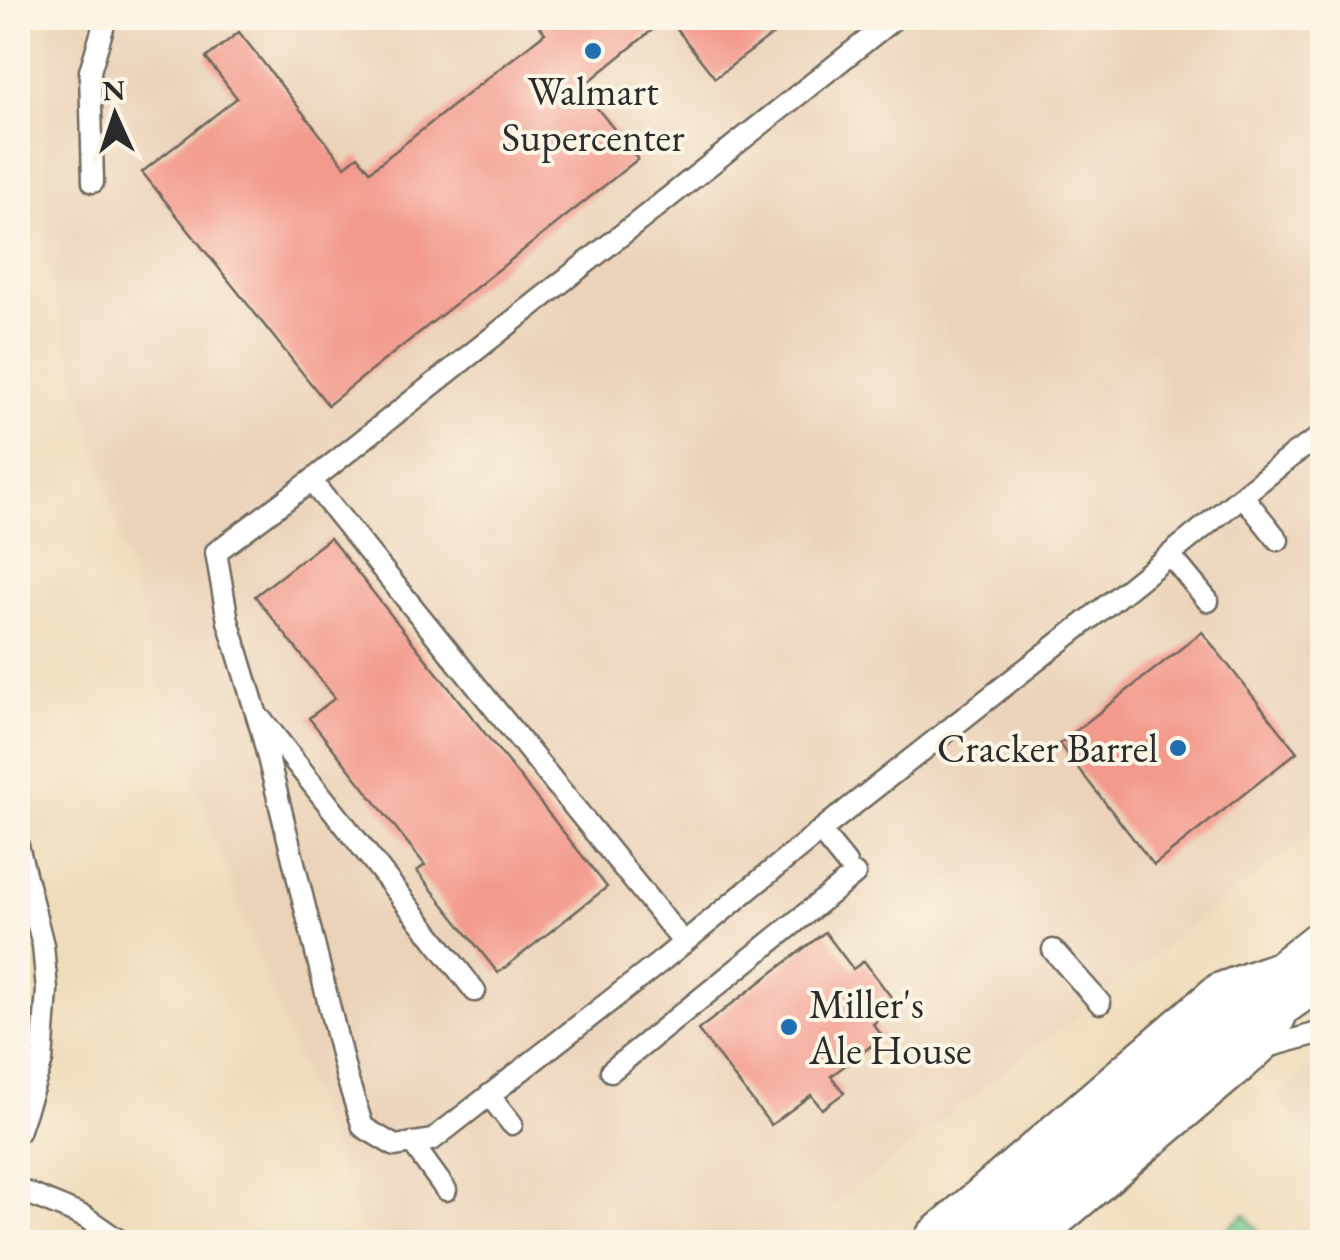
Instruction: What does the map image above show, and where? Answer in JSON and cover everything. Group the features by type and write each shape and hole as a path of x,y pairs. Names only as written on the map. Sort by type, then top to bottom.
{"main road":[{"path":"1014,1242 1246,1044 1310,972"},
{"path":"942,1242 1224,1000 1310,972"}],"lane":[{"path":"94,182 90,71 106,18"},
{"path":"896,18 216,552 228,622 256,712 347,1078 363,1127 395,1146 432,1140 1294,454 1322,436"},
{"path":"311,481 684,943"},
{"path":"1243,496 1278,540"},
{"path":"1170,554 1208,601"},
{"path":"256,712 475,991"},
{"path":"611,1071 850,868 820,831"},
{"path":"18,846 43,944 47,990 42,1062 18,1132"},
{"path":"1053,950 1100,1003"},
{"path":"1246,1044 1322,1032"},
{"path":"489,1095 512,1124"},
{"path":"412,1142 446,1190"},
{"path":"18,1189 85,1217 121,1242"}],"shaded area":[{"path":"51,18 1322,18 1322,824 788,1242 366,1242 169,718 43,252"},
{"path":"1322,1059 1322,1158 1277,1097"}],"green space":[{"path":"1245,1214 1267,1242 1211,1242"}],"building":[{"path":"533,18 667,18 581,88 638,159 328,405 142,172 237,98 206,58 239,32 345,166 358,156 370,171 545,33"},
{"name":"Walmart Supercenter","path":"668,18 795,18 715,78"},
{"path":"330,538 607,887 498,973 417,871 425,865 309,718 335,698 255,596"},
{"name":"Cracker Barrel","path":"1202,632 1297,752 1154,865 1059,744"},
{"name":"Miller's Ale House","path":"825,932 853,969 864,961 897,1005 873,1024 883,1037 831,1076 844,1093 822,1109 811,1095 771,1125 698,1030"}],"place":[{"name":"Walmart Supercenter","path":"593,51"},
{"name":"Cracker Barrel","path":"1178,748"},
{"name":"Miller's Ale House","path":"789,1027"}]}
